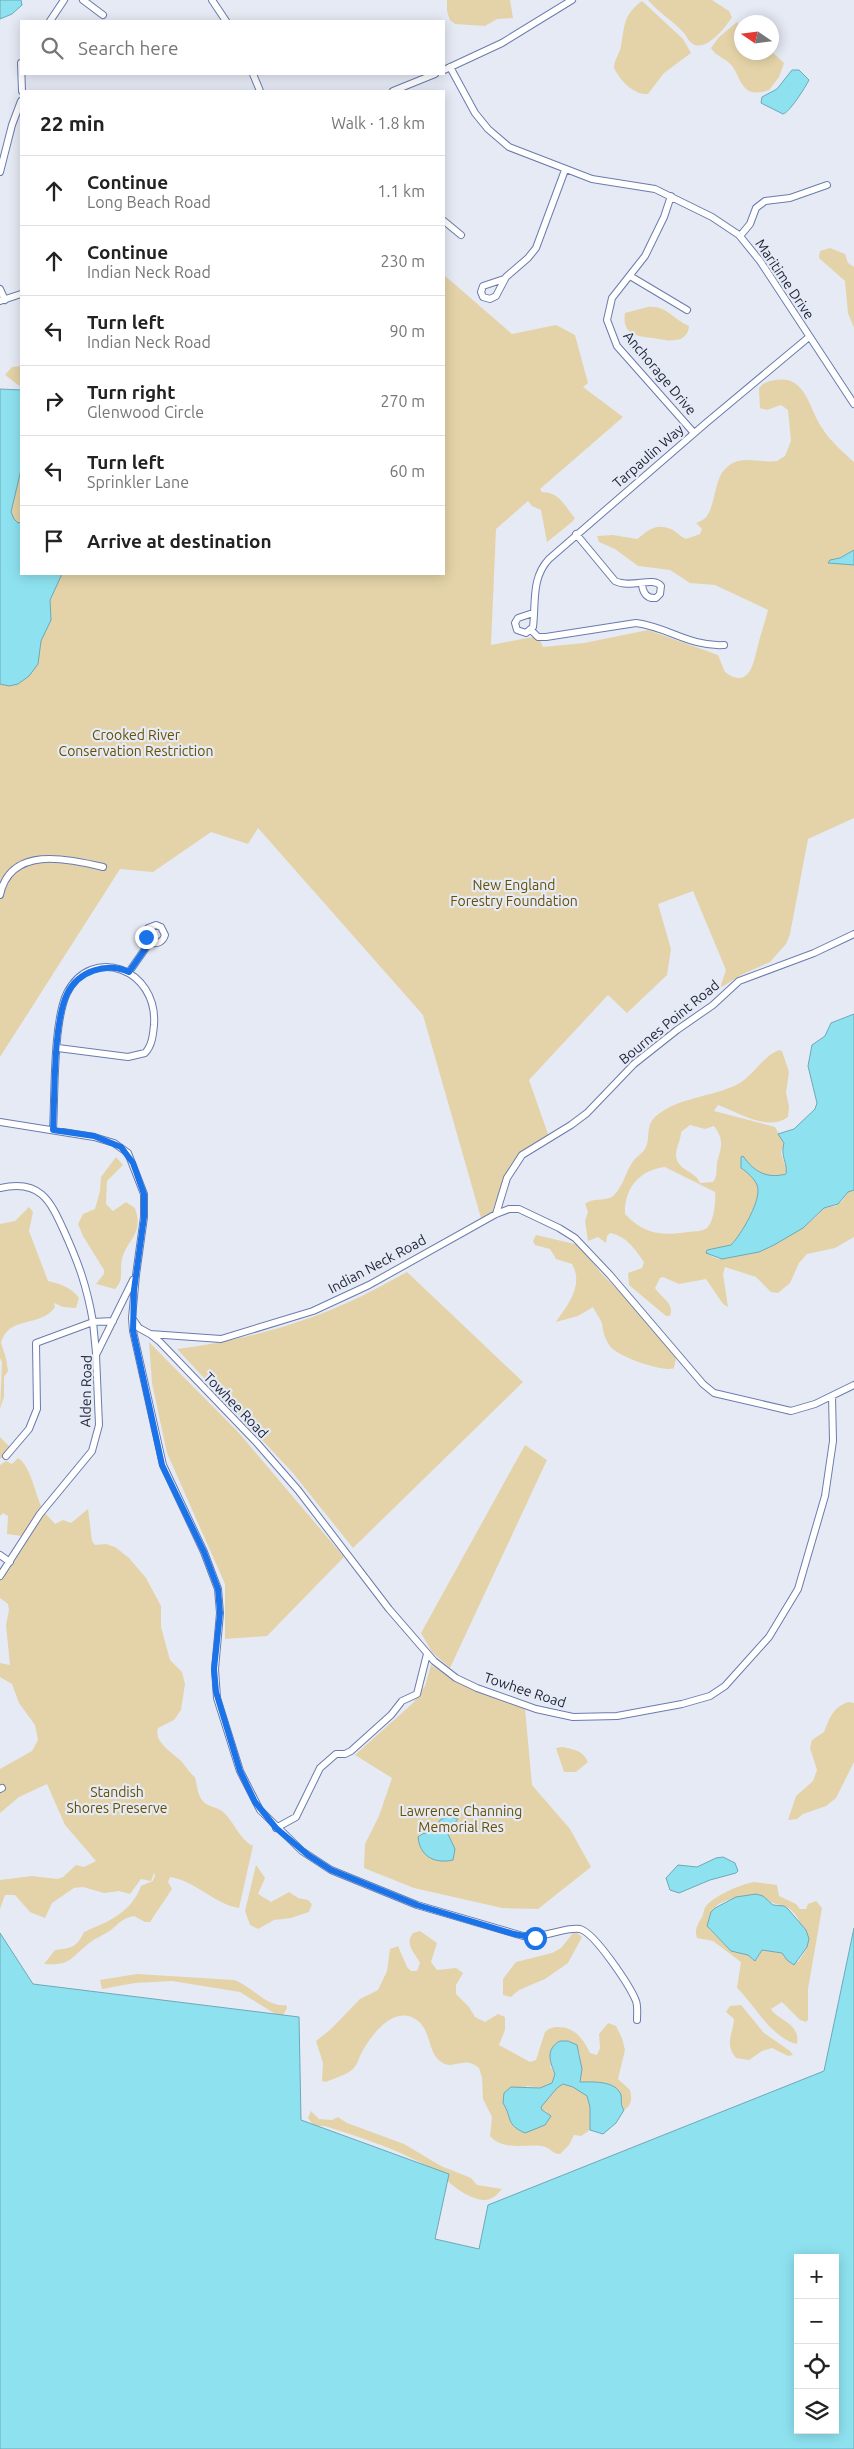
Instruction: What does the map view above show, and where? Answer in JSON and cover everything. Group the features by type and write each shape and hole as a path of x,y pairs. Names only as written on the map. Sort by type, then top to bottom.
{"street":[{"path":"51,20 64,0"},
{"path":"83,0 104,15"},
{"path":"212,0 225,20"},
{"path":"447,68 514,36 572,0"},
{"name":"Maritime Drive","path":"447,68 472,109 499,140 517,151 599,181 652,187 722,224 740,236 760,261 854,404"},
{"path":"21,75 22,90"},
{"path":"253,75 260,90"},
{"path":"395,90 433,75"},
{"path":"0,172 12,125 20,104"},
{"path":"504,279 528,258 536,248 565,170"},
{"path":"740,236 750,224 756,208 766,201 790,198 827,185"},
{"name":"Anchorage Drive","path":"671,196 665,215 647,252 610,302 607,320 611,335 624,353 694,433"},
{"path":"445,222 461,234"},
{"path":"630,276 687,310"},
{"path":"0,289 2,301 20,294"},
{"name":"Tarpaulin Way","path":"531,630 536,584 541,570 556,552 809,337"},
{"path":"576,534 615,581 622,584 636,585 656,581 661,586 660,594 656,598 650,598 645,594 642,585"},
{"path":"533,613 519,616 515,623 519,631 526,633 531,630 542,638 597,631 636,623 648,625 686,641 708,646 724,645"},
{"path":"0,895 6,877 15,867 25,862 40,860 74,861 102,867"},
{"name":"Bournes Point Road","path":"496,1214 507,1178 522,1155 587,1113 634,1064 713,1005 738,981 814,953 854,934"},
{"path":"129,972 150,942"},
{"path":"53,1130 58,1048 65,1000 74,983 84,975 102,968 113,968 129,972 144,985 154,1007 152,1039 145,1053 135,1058 58,1048"},
{"path":"0,1122 105,1139 118,1145 128,1153 144,1194 143,1234 136,1274 132,1318 134,1337 145,1378 161,1460 204,1552 218,1589 220,1613 214,1669 217,1698 247,1787 260,1810 276,1828 308,1855 331,1870 417,1905 529,1937 540,1938 573,1929 583,1930 598,1943 626,1984 636,2003 637,2020"},
{"path":"0,1188 16,1186 30,1188 43,1194 51,1203 81,1267 93,1322 96,1355"},
{"name":"Indian Neck Road","path":"150,1334 221,1339 313,1311 368,1285 496,1214 509,1209 519,1209 559,1228 575,1238 610,1275 668,1345 711,1392 790,1411 807,1407 854,1385"},
{"name":"Alden Road","path":"0,1576 40,1514 92,1451 99,1425 96,1355 136,1274"},
{"path":"132,1318 139,1328 150,1334"},
{"path":"6,1456 29,1429 37,1409 36,1343 93,1322 113,1321"},
{"name":"Towhee Road","path":"150,1334 160,1342 284,1474 427,1654 450,1674 473,1686 526,1706 573,1717 609,1717 698,1700 720,1691 769,1637 798,1589 828,1484 834,1431 832,1396"},
{"path":"0,1555 10,1562"},
{"path":"276,1828 296,1817 316,1774 329,1759 336,1754 345,1754 351,1751 391,1715 402,1701 418,1694 427,1654"}],"green space":[{"path":"447,0 510,0 513,18 497,19 485,26 455,24 450,20 447,11"},
{"path":"648,0 712,0 729,11 732,17 715,37 704,45 698,46 691,43 679,28"},
{"path":"642,1 683,39 691,53 664,73 648,94 637,92 628,86 614,68 628,16"},
{"path":"734,24 734,60 779,60 779,58 784,63 779,77 769,90 754,92 745,88 731,64 716,54 711,48 719,37"},
{"path":"830,248 845,254 848,263 854,267 854,328 848,313 845,281 819,258 820,251"},
{"path":"445,276 512,334 556,325 575,335 588,383 583,387 623,417 540,489 542,492 554,495 562,501 575,518 572,522 547,542 541,510 532,506 528,501 496,529 491,645 538,636 543,647 584,643 648,630 718,655 725,672 733,677 740,678 749,672 752,666 768,610 715,585 690,583 670,570 638,566 615,549 599,542 597,536 613,535 637,539 657,527 673,530 686,539 700,534 702,529 696,523 705,518 710,510 719,478 729,465 743,460 777,461 785,456 791,441 788,410 781,405 767,410 760,408 759,388 769,381 786,380 800,388 825,433 854,462 854,550 840,558 830,560 854,565 854,818 808,839 790,934 786,944 770,962 743,974 720,988 726,970 693,891 658,904 671,949 667,975 627,1013 608,995 529,1080 549,1137 517,1160 502,1185 492,1212 481,1218 423,1015 258,828 248,844 211,832 153,872 120,869 0,1057 0,530 7,523 20,446 20,575 445,575"},
{"path":"648,307 660,308 689,326 686,335 678,340 669,340 634,334 626,327 625,313"},
{"path":"20,366 20,386 5,375 12,367"},
{"path":"779,1050 782,1051 789,1072 786,1093 789,1106 788,1117 780,1121 762,1122 718,1105 714,1111 775,1127 784,1143 781,1153 787,1171 783,1175 764,1175 749,1165 743,1157 741,1168 750,1175 757,1185 758,1191 754,1207 745,1225 731,1245 707,1250 711,1256 718,1259 750,1254 774,1245 816,1217 824,1208 836,1206 848,1192 854,1190 854,1237 835,1248 807,1254 799,1263 790,1283 778,1293 771,1292 756,1277 725,1267 723,1274 728,1307 723,1304 706,1279 679,1284 663,1277 660,1278 655,1288 671,1308 670,1316 666,1316 629,1285 628,1273 642,1268 644,1262 630,1244 621,1237 610,1233 607,1236 606,1243 598,1237 588,1241 585,1221 588,1212 585,1204 613,1196 622,1184 633,1161 645,1149 650,1124 655,1117 674,1105 728,1089 738,1084 773,1053","holes":["690,1125 705,1129 714,1126 720,1136 721,1148 713,1182 700,1183 677,1160 676,1152 681,1132","665,1167 715,1192 713,1216 707,1228 700,1231 662,1234 647,1230 632,1221 625,1214 627,1197 635,1182 648,1172"]},
{"path":"116,1157 123,1165 107,1181 106,1204 113,1211 126,1202 135,1208 137,1225 134,1236 124,1252 121,1263 121,1278 115,1289 96,1284 104,1274 104,1270 83,1236 78,1224 83,1214 95,1209 100,1191 101,1177"},
{"path":"29,1207 33,1212 29,1231 48,1281 66,1287 79,1298 76,1308 63,1307 54,1303 55,1307 42,1318 17,1325 5,1334 1,1343 8,1371 4,1377 4,1397 0,1409 2,1362 0,1358 0,1224 15,1221"},
{"path":"536,1235 579,1245 600,1272 622,1294 676,1358 674,1368 651,1366 630,1359 614,1350 607,1341 601,1322 593,1307 578,1316 556,1322 573,1295 576,1280 575,1272 572,1264 556,1259 550,1249 535,1245 533,1241"},
{"path":"407,1272 523,1382 353,1548 292,1472 177,1349 265,1332 307,1319 356,1299"},
{"path":"149,1342 239,1433 344,1557 267,1636 225,1639 225,1584 167,1453 152,1383"},
{"path":"0,1437 11,1448 0,1459"},
{"path":"525,1445 547,1460 450,1668 432,1652 421,1633"},
{"name":"Standish Shores Preserve","path":"18,1458 26,1467 42,1508 55,1524 63,1520 71,1523 88,1509 92,1541 95,1545 106,1544 115,1547 129,1558 146,1578 161,1606 161,1627 170,1660 182,1672 185,1684 181,1710 174,1720 158,1728 157,1733 161,1743 195,1777 202,1800 206,1804 222,1811 244,1839 253,1846 239,1908 221,1902 188,1883 170,1877 168,1882 172,1889 150,1922 145,1922 134,1916 127,1918 91,1942 65,1963 59,1964 44,1964 55,1950 73,1946 79,1941 84,1932 110,1920 125,1910 137,1895 141,1886 153,1881 155,1875 154,1873 151,1881 141,1879 130,1894 119,1891 104,1893 83,1887 74,1888 52,1903 45,1918 30,1912 15,1895 5,1895 0,1909 0,1880 32,1876 57,1879 63,1877 76,1865 84,1867 96,1861 65,1825 47,1784 19,1797 0,1813 0,1769 32,1751 38,1740 35,1725 19,1703 12,1684 0,1677 0,1663 10,1665 6,1625 9,1610 8,1604 0,1598 0,1569 3,1565 9,1569 26,1541 23,1534 22,1536 7,1534 8,1516 3,1513 0,1516 0,1465 6,1461 12,1464"},
{"name":"Lawrence Channing Memorial Res","path":"431,1665 469,1688 525,1709 532,1785 570,1829 591,1867 538,1909 502,1908 414,1888 364,1868 365,1844 379,1816 392,1778 355,1755 413,1703 425,1686"},
{"path":"848,1702 854,1703 854,1762 836,1798 826,1806 803,1814 797,1819 788,1820 796,1796 813,1781 817,1770 810,1748 812,1740 824,1732 835,1710"},
{"path":"556,1748 573,1749 580,1753 588,1762 576,1772 564,1772"},
{"path":"256,1865 265,1878 258,1894 271,1902 289,1892 298,1898 308,1900 312,1904 309,1912 291,1918 274,1920 258,1929 250,1925 245,1911"},
{"path":"749,1883 777,1885 779,1896 796,1904 800,1909 806,1909 808,1904 816,1901 822,1908 808,1989 808,2020 806,2022 800,2020 782,2002 771,2009 795,2031 797,2044 788,2041 771,2028 737,1988 741,1962 713,1941 697,1938 697,1927 706,1906 721,1895","holes":["763,1896 771,1902 789,1909 798,1918 806,1950 798,1962 787,1960 783,1953 762,1950 757,1959 753,1960 748,1955 731,1951 709,1929 711,1913 720,1904 734,1898"]},
{"path":"420,1931 437,1943 431,1962 437,1970 456,1968 463,1973 456,1985 456,1994 469,2007 475,2017 485,2022 498,2014 505,2017 505,2030 499,2045 530,2062 536,2060 545,2032 550,2028 563,2027 573,2031 578,2034 590,2053 597,2055 600,2048 599,2034 608,2023 616,2026 625,2050 618,2079 630,2090 631,2099 629,2106 624,2110 621,2095 614,2087 602,2083 580,2082 580,2055 577,2045 568,2041 550,2066 555,2074 552,2083 540,2088 527,2086 503,2103 508,2111 511,2124 537,2127 545,2125 547,2112 542,2110 541,2107 557,2088 563,2084 573,2087 587,2096 590,2107 590,2130 581,2136 574,2135 569,2145 560,2154 542,2146 501,2144 490,2136 492,2117 483,2099 482,2078 479,2068 469,2063 447,2065 443,2063 434,2054 426,2031 418,2021 409,2016 393,2018 385,2023 366,2045 353,2069 344,2075 326,2082 322,2081 323,2063 316,2041 331,2029 360,1999 378,1990 387,1971 390,1949 398,1946 407,1967 411,1971 417,1971 420,1963 411,1948 410,1941 413,1933"},
{"path":"573,1933 577,1933 582,1937 568,1963 545,1979 519,1990 511,1997 503,1995 503,1979 516,1962 552,1953 561,1948"},
{"path":"137,1974 234,1980 266,2000 279,2005 286,2005 287,2008 283,2015 277,2015 240,1992 172,1981 135,1983 102,1989 100,1980"},
{"path":"741,2005 764,2033 793,2055 788,2056 772,2048 762,2051 749,2060 736,2058 730,2048 734,2019 726,2012 730,2006"},
{"path":"311,2111 319,2119 332,2120 338,2117 347,2123 404,2144 441,2166 471,2178 477,2185 502,2189 489,2200 474,2198 460,2191 433,2170 401,2153 325,2126 314,2126 308,2118"}],"water":[{"path":"0,0 21,0 22,5 12,14 0,19"},
{"path":"792,70 799,70 809,80 786,113 783,114 761,103 762,97 777,89"},
{"path":"0,389 20,390 20,474 11,512 14,519 18,523 20,522 20,575 62,575 50,600 51,620 41,641 38,664 29,676 18,684 9,686 0,684"},
{"path":"854,550 854,565 828,563 830,560 840,558"},
{"path":"854,1014 854,1190 848,1192 838,1204 824,1208 803,1228 759,1252 722,1259 706,1253 707,1250 731,1245 745,1225 754,1207 758,1191 757,1185 750,1175 741,1168 741,1157 743,1156 756,1170 767,1175 786,1174 783,1152 784,1143 778,1134 794,1129 815,1109 817,1103 808,1066 812,1045 825,1036 831,1023"},
{"path":"449,1816 458,1819 447,1832 455,1849 453,1860 435,1860 422,1850 418,1837 434,1831 440,1820"},
{"path":"723,1857 735,1863 738,1871 736,1873 710,1880 679,1893 670,1890 666,1878 678,1865 697,1867 716,1858"},
{"path":"756,1894 763,1896 773,1905 784,1906 806,1930 809,1939 807,1947 794,1965 782,1953 762,1950 755,1961 748,1955 731,1951 707,1926 711,1912 715,1908 736,1897"},
{"path":"854,1928 854,2449 0,2449 0,1933 33,1984 299,2017 301,2120 449,2174 435,2239 479,2249 488,2205 824,2071"},
{"path":"560,2041 568,2041 577,2045 582,2069 580,2082 609,2084 618,2090 621,2095 624,2110 616,2123 603,2134 590,2130 590,2107 587,2096 573,2087 563,2084 557,2088 541,2107 542,2110 551,2116 545,2125 525,2133 515,2127 510,2121 503,2103 504,2093 511,2087 540,2088 552,2083 555,2074 550,2056 552,2048"}],"route":[{"path":"146,937 150,942 129,972 113,968 96,970 79,979 68,993 59,1028 53,1130 94,1136 111,1141 121,1147 128,1153 133,1163 144,1194 143,1234 134,1290 133,1331 145,1378 162,1465 204,1552 218,1589 220,1613 214,1669 215,1686 218,1702 240,1771 250,1794 260,1810 276,1828 323,1865 417,1905 487,1924 514,1934 535,1938"}],"park label":[{"name":"Crooked River Conservation Restriction","path":"136,744"},
{"name":"New England Forestry Foundation","path":"514,894"}]}
